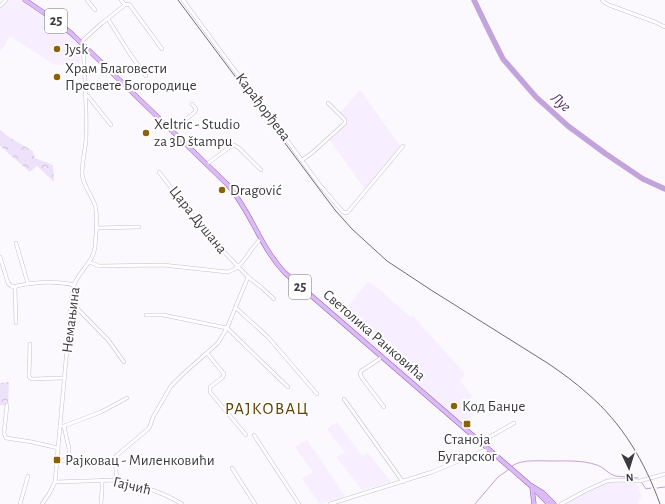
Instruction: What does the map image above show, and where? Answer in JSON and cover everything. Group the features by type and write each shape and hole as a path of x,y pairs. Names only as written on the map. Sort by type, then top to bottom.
{"main road":[{"name":"25","path":"26,0 59,23 82,44"},
{"name":"Светолика Ранковића","path":"82,44 226,184 237,197 272,258 285,273 481,442 531,486 548,504"},
{"name":"Светолика Ранковића","path":"531,486 543,493 554,504"},
{"path":"531,486 534,495 534,504"}],"street":[{"path":"0,6 6,0"},
{"path":"87,0 95,10"},
{"path":"121,0 125,5"},
{"name":"Карађорђева","path":"183,0 327,194 344,213 348,212 403,146"},
{"path":"602,0 609,5 665,27"},
{"path":"82,44 102,23 125,5 129,4 162,49"},
{"path":"108,19 146,76"},
{"name":"Немањина","path":"42,504 55,482 71,303 74,285 94,252 96,208 82,178 86,141 82,44"},
{"path":"85,94 112,125"},
{"path":"302,160 312,153 345,123 345,120 328,103"},
{"path":"171,131 195,112 196,109 192,104"},
{"path":"207,164 233,145 261,170"},
{"name":"Цара Душана","path":"159,172 206,233 248,277 274,299"},
{"path":"96,228 139,227"},
{"path":"89,262 98,266 163,265 223,272 238,267 261,239"},
{"path":"16,243 28,284"},
{"path":"0,257 8,283 11,286 15,287 28,284 53,282 74,285"},
{"path":"116,480 116,456 148,429 152,418 171,386 218,343 227,328 248,277"},
{"path":"15,287 16,323"},
{"path":"71,303 109,341 124,362"},
{"path":"236,308 268,337 317,394"},
{"path":"146,314 163,315 227,328 288,387"},
{"path":"30,344 30,378 64,378"},
{"path":"207,353 224,374 222,378 210,387 210,392 246,435"},
{"path":"381,357 361,371 360,374 384,407"},
{"path":"60,426 64,426 101,412 127,398"},
{"path":"344,399 402,482"},
{"path":"7,405 4,434 6,438 58,448"},
{"path":"481,442 514,423"},
{"path":"57,460 69,460 69,449 64,426"},
{"path":"254,435 299,504"},
{"path":"330,504 402,482 445,467 488,449"},
{"path":"232,468 255,504"},
{"path":"561,504 608,481 640,481 665,474"},
{"path":"20,504 28,476"},
{"path":"101,504 102,480"},
{"name":"Гајчић","path":"55,482 116,480 151,489 173,498 182,504"}],"shaded area":[{"path":"10,0 19,0 67,33 79,46 80,63 55,65 10,36 0,52 0,9"},
{"path":"360,90 400,146 365,189 330,140 348,123 340,113"},
{"path":"368,282 380,290 410,317 413,316 465,374 460,381 472,396 468,401 475,413 463,424 419,388 387,357 339,317"},
{"path":"337,422 362,456 368,453 391,482 362,490 336,457 345,452 327,429"},
{"path":"307,440 345,496 320,504 302,479 313,472 295,447"},
{"path":"612,481 632,482 638,486 642,499 638,500 639,504 563,504 588,490"}],"green space":[{"path":"0,130 33,151 35,158 53,165 54,182 37,166 30,172 0,146"},
{"path":"9,382 8,406 0,405 0,383"}],"waterway":[{"name":"Луг","path":"474,0 503,59 536,97 568,126 606,154 643,179 665,189"},
{"path":"512,466 520,462 531,461 568,461 591,463 615,476 638,478"},
{"path":"475,504 498,477 508,470"},
{"path":"642,483 646,489 651,488"},
{"path":"657,488 665,487"}],"railway":[{"path":"178,0 335,210 352,229 387,261 549,364 588,394 622,430 640,458 660,504"}],"place":[{"name":"Jysk","path":"57,49"},
{"name":"Храм Благовести Пресвете Богородице","path":"57,77"},
{"name":"Xeltric - Studio za 3D štampu","path":"146,133"},
{"name":"Dragović","path":"222,190"},
{"name":"Код Банџе","path":"454,406"},
{"name":"Станоја Бугарског","path":"467,424"},
{"name":"Рајковац - Миленковићи","path":"57,460"}],"district":[{"name":"РАЈКОВАЦ","path":"267,408"}]}
